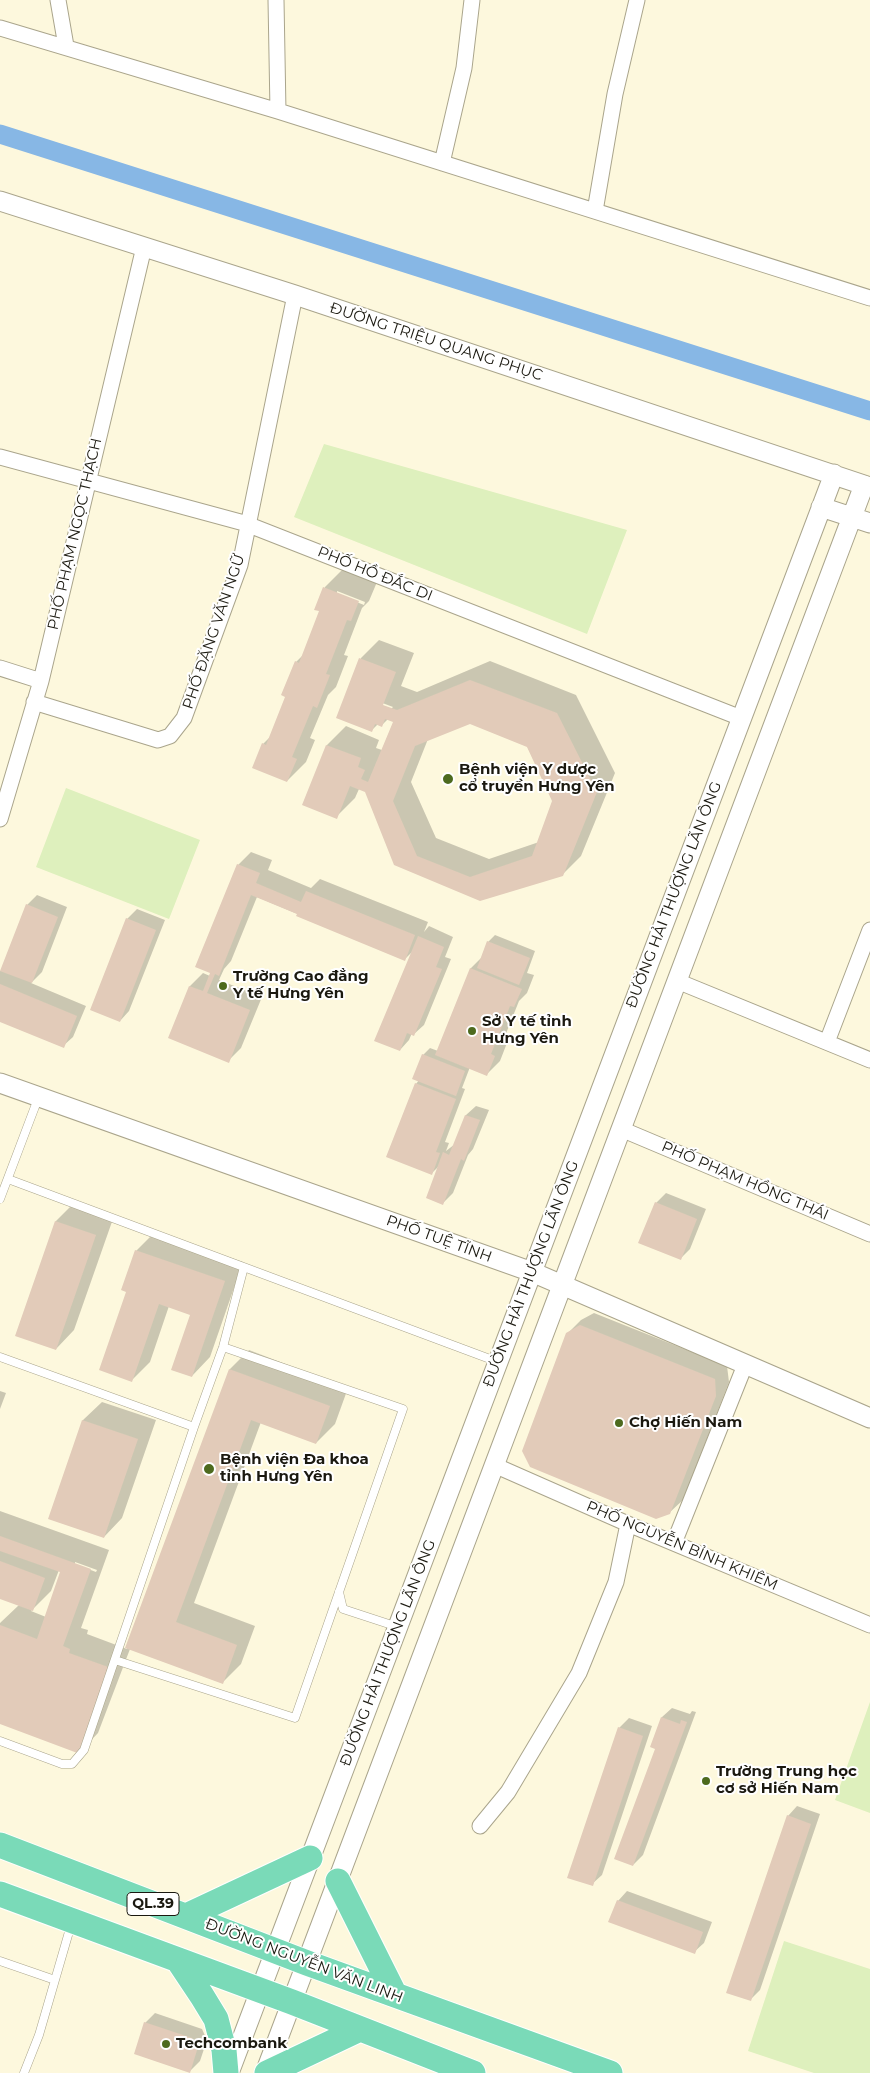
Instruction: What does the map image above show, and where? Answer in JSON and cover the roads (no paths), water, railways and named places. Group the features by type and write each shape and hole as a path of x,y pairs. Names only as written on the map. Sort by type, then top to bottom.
{"highway":[{"name":"ĐƯỜNG NGUYỄN VĂN LINH","path":"0,1845 307,1963 610,2073"},
{"path":"186,1916 310,1858"},
{"path":"338,1881 394,1995"},
{"path":"0,1894 292,2002 474,2073"},
{"path":"178,1960 216,2019 228,2073"},
{"path":"266,2073 360,2029"}],"street":[{"path":"58,0 66,46"},
{"path":"276,0 278,111"},
{"path":"442,163 464,68 472,0"},
{"path":"595,211 614,94 637,0"},
{"path":"0,28 66,46 278,111 870,298"},
{"name":"ĐƯỜNG TRIỆU QUANG PHỤC","path":"0,201 295,295 867,486"},
{"name":"PHỐ PHẠM NGỌC THẠCH","path":"0,819 41,682 144,247"},
{"name":"PHỐ ĐẶNG VĂN NGỮ","path":"34,702 158,740 170,736 184,718 240,565 295,295"},
{"name":"PHỐ HỒ ĐẮC DI","path":"0,457 248,524 741,718"},
{"name":"ĐƯỜNG HẢI THƯỢNG LÃN ÔNG","path":"228,2073 834,474"},
{"path":"266,2073 561,1285 852,518 867,486"},
{"path":"821,507 870,524"},
{"path":"0,668 41,682"},
{"path":"691,852 722,863"},
{"path":"827,1042 870,930"},
{"path":"677,981 870,1060"},
{"name":"PHỐ TUỆ TĨNH","path":"0,1082 532,1272 870,1418"},
{"name":"PHỐ PHẠM HỒNG THÁI","path":"621,1129 870,1234"},
{"path":"674,1543 746,1365"},
{"name":"PHỐ NGUYỄN BỈNH KHIÊM","path":"494,1465 628,1524 870,1625"},
{"path":"480,1826 508,1792 579,1673 616,1582 628,1524"},
{"path":"398,1628 429,1638"}],"lane":[{"path":"0,1199 39,1096"},
{"path":"8,1178 498,1362"},
{"path":"0,1741 62,1764 72,1764 84,1750 223,1347 244,1267"},
{"path":"115,1660 295,1718 403,1409 223,1347"},
{"path":"0,1357 194,1427"},
{"path":"339,1591 343,1609 398,1628"},
{"path":"24,2073 38,2035 72,1921"},
{"path":"0,1962 55,1980"}],"waterway":[{"path":"0,134 870,411"}],"place":[{"name":"Bệnh viện Y dược cổ truyền Hưng Yên","path":"448,779"},
{"name":"Trường Cao đẳng Y tế Hưng Yên","path":"223,986"},
{"name":"Sở Y tế tỉnh Hưng Yên","path":"472,1031"},
{"name":"Chợ Hiến Nam","path":"619,1423"},
{"name":"Bệnh viện Đa khoa tỉnh Hưng Yên","path":"209,1469"},
{"name":"Trường Trung học cơ sở Hiến Nam","path":"706,1781"},
{"name":"Techcombank","path":"166,2044"}]}
